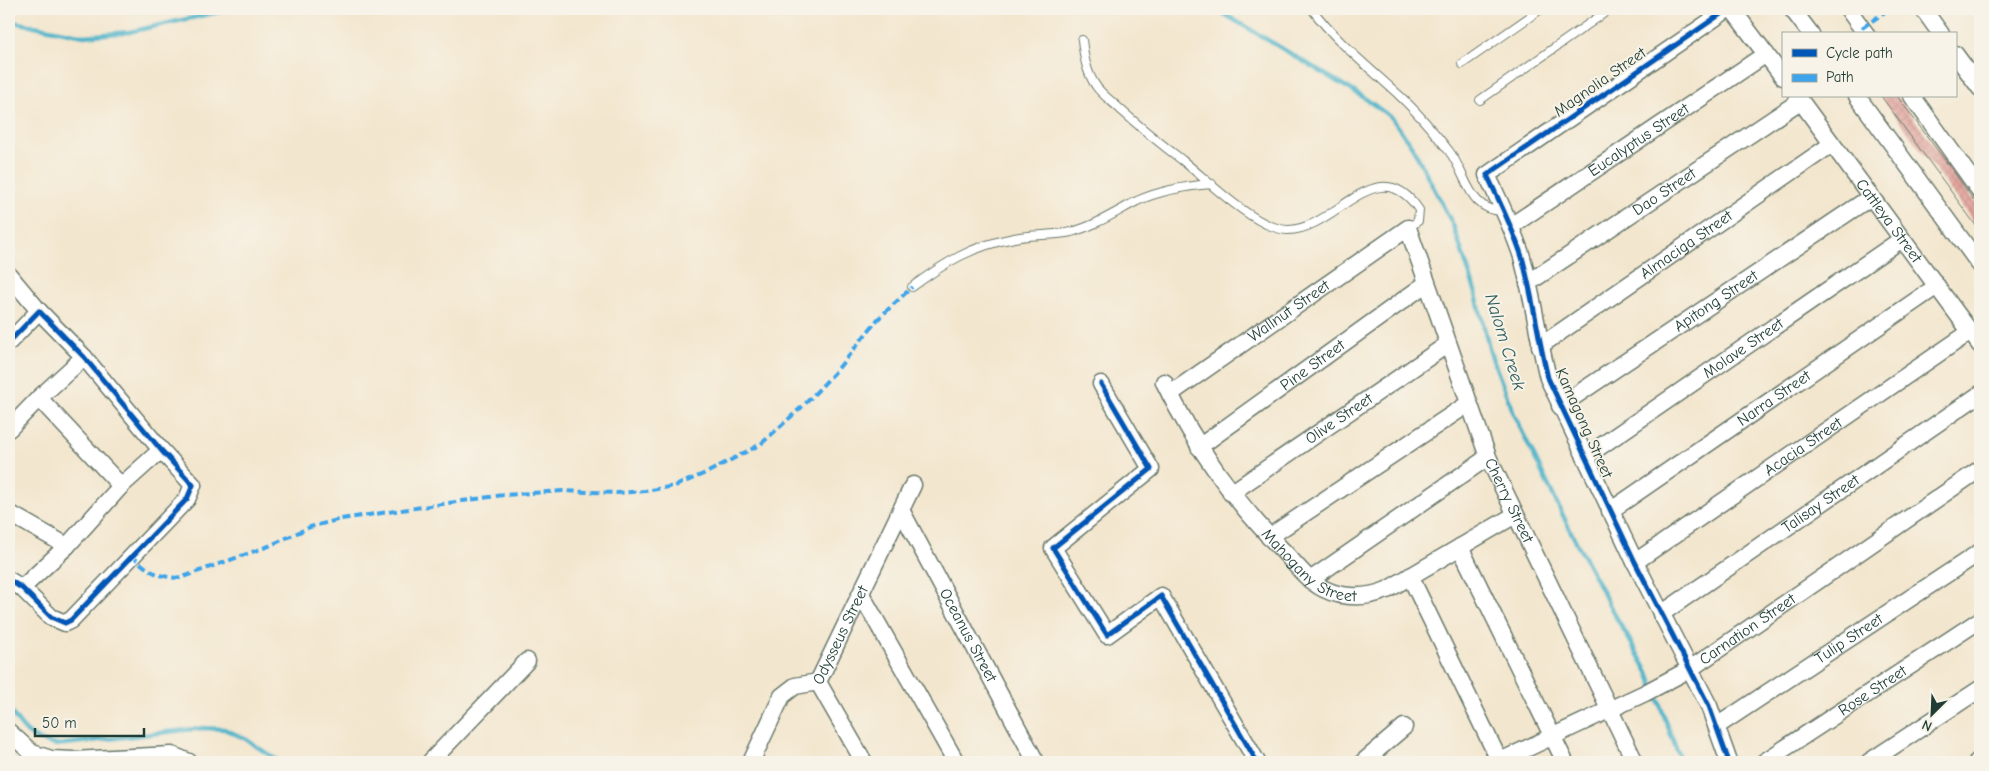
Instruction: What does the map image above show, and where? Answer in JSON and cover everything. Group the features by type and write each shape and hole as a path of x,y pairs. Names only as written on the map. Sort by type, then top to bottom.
{"street":[{"name":"Magnolia Street","path":"1487,175 1728,9"},
{"path":"1732,9 1782,76"},
{"path":"1792,9 1809,32"},
{"path":"1848,9 1865,32"},
{"path":"1922,9 1939,32"},
{"name":"Eucalyptus Street","path":"1511,226 1766,54"},
{"path":"1956,55 1980,88"},
{"path":"1858,98 1980,265"},
{"path":"1913,98 1980,191"},
{"name":"Cattleya Street","path":"1799,99 1980,345"},
{"name":"Dao Street","path":"1528,284 1799,99"},
{"name":"Almaciga Street","path":"1540,346 1832,144"},
{"name":"Kamagong Street","path":"1487,175 1511,226 1536,314 1540,346 1548,378 1635,562 1709,706 1729,762"},
{"name":"Apitong Street","path":"1560,406 1871,197"},
{"name":"Cherry Street","path":"1408,228 1488,457 1635,762"},
{"name":"Wallnut Street","path":"1167,388 1408,228"},
{"name":"Molave Street","path":"1585,457 1902,239"},
{"path":"9,276 39,311 84,357 193,484 190,495 77,614 65,623 51,617 15,584 67,546 121,486 162,450"},
{"name":"Pine Street","path":"1199,447 1427,283"},
{"name":"Narra Street","path":"1610,510 1937,286"},
{"path":"9,342 39,311"},
{"name":"Acacia Street","path":"1635,562 1970,332"},
{"name":"Olive Street","path":"1231,493 1448,344"},
{"path":"9,429 39,398 84,357"},
{"path":"1101,384 1151,469 1053,548 1107,635 1161,596 1257,762"},
{"name":"Mahogany Street","path":"1167,388 1199,447 1231,493 1310,580 1324,589 1339,595 1373,595 1387,590 1515,515"},
{"name":"Talisay Street","path":"1661,614 1980,394"},
{"path":"39,398 121,486"},
{"path":"1269,537 1468,404"},
{"path":"1310,580 1488,457"},
{"name":"Carnation Street","path":"1500,762 1645,693 1690,669 1980,469"},
{"name":"Odysseus Street","path":"751,762 782,696 795,686 818,682 913,485"},
{"name":"Oceanus Street","path":"901,510 1036,762"},
{"path":"9,513 67,546"},
{"path":"1460,547 1565,762"},
{"name":"Tulip Street","path":"1717,726 1980,552"},
{"path":"1410,576 1500,762"},
{"path":"861,594 956,762"},
{"name":"Rose Street","path":"1764,762 1980,620"},
{"path":"430,762 527,661"},
{"path":"818,682 858,759"},
{"path":"1869,762 1980,689"},
{"path":"1363,762 1404,727"},
{"path":"9,732 32,752 50,759 73,760 172,755 188,762"}],"lane":[{"path":"1312,9 1333,36 1402,98 1428,126 1451,153 1475,198 1484,207 1493,211 1504,211"},
{"path":"1462,64 1541,9"},
{"path":"1480,100 1610,9"},
{"path":"1082,40 1086,67 1096,86 1143,129 1265,224 1288,230 1304,228 1326,217 1360,193 1384,186 1406,195 1419,210 1418,221 1408,228"},
{"path":"912,287 943,265 974,249 1014,238 1071,232 1096,222 1139,200 1186,186 1212,184"}],"building":[{"path":"1882,98 1898,98 1953,171 1980,209 1980,231"}],"waterway":[{"name":"Nalom Creek","path":"9,21 84,36 129,32 232,9"},
{"name":"Nalom Creek","path":"1216,9 1363,97 1392,118 1413,148 1453,225 1475,290 1490,352 1515,417 1572,534 1612,610 1648,672 1681,762"},
{"path":"9,709 19,723 33,737 56,745 203,728 224,729 244,738 280,762"}],"marked path":[{"path":"1862,28 1889,9"},
{"path":"131,555 159,575 180,578 269,546 310,527 341,519 503,495 562,491 617,493 675,486 708,472 761,444 804,405 837,370 878,319 912,287"}],"cycle path":[{"path":"1728,9 1487,175 1522,257 1548,378 1635,562 1709,706 1729,762"},
{"path":"9,342 39,311 84,357 161,450 193,485 187,499 71,620 65,623 51,617 22,588 9,580"},
{"path":"1101,384 1151,469 1053,548 1107,635 1161,596 1257,762"}]}
